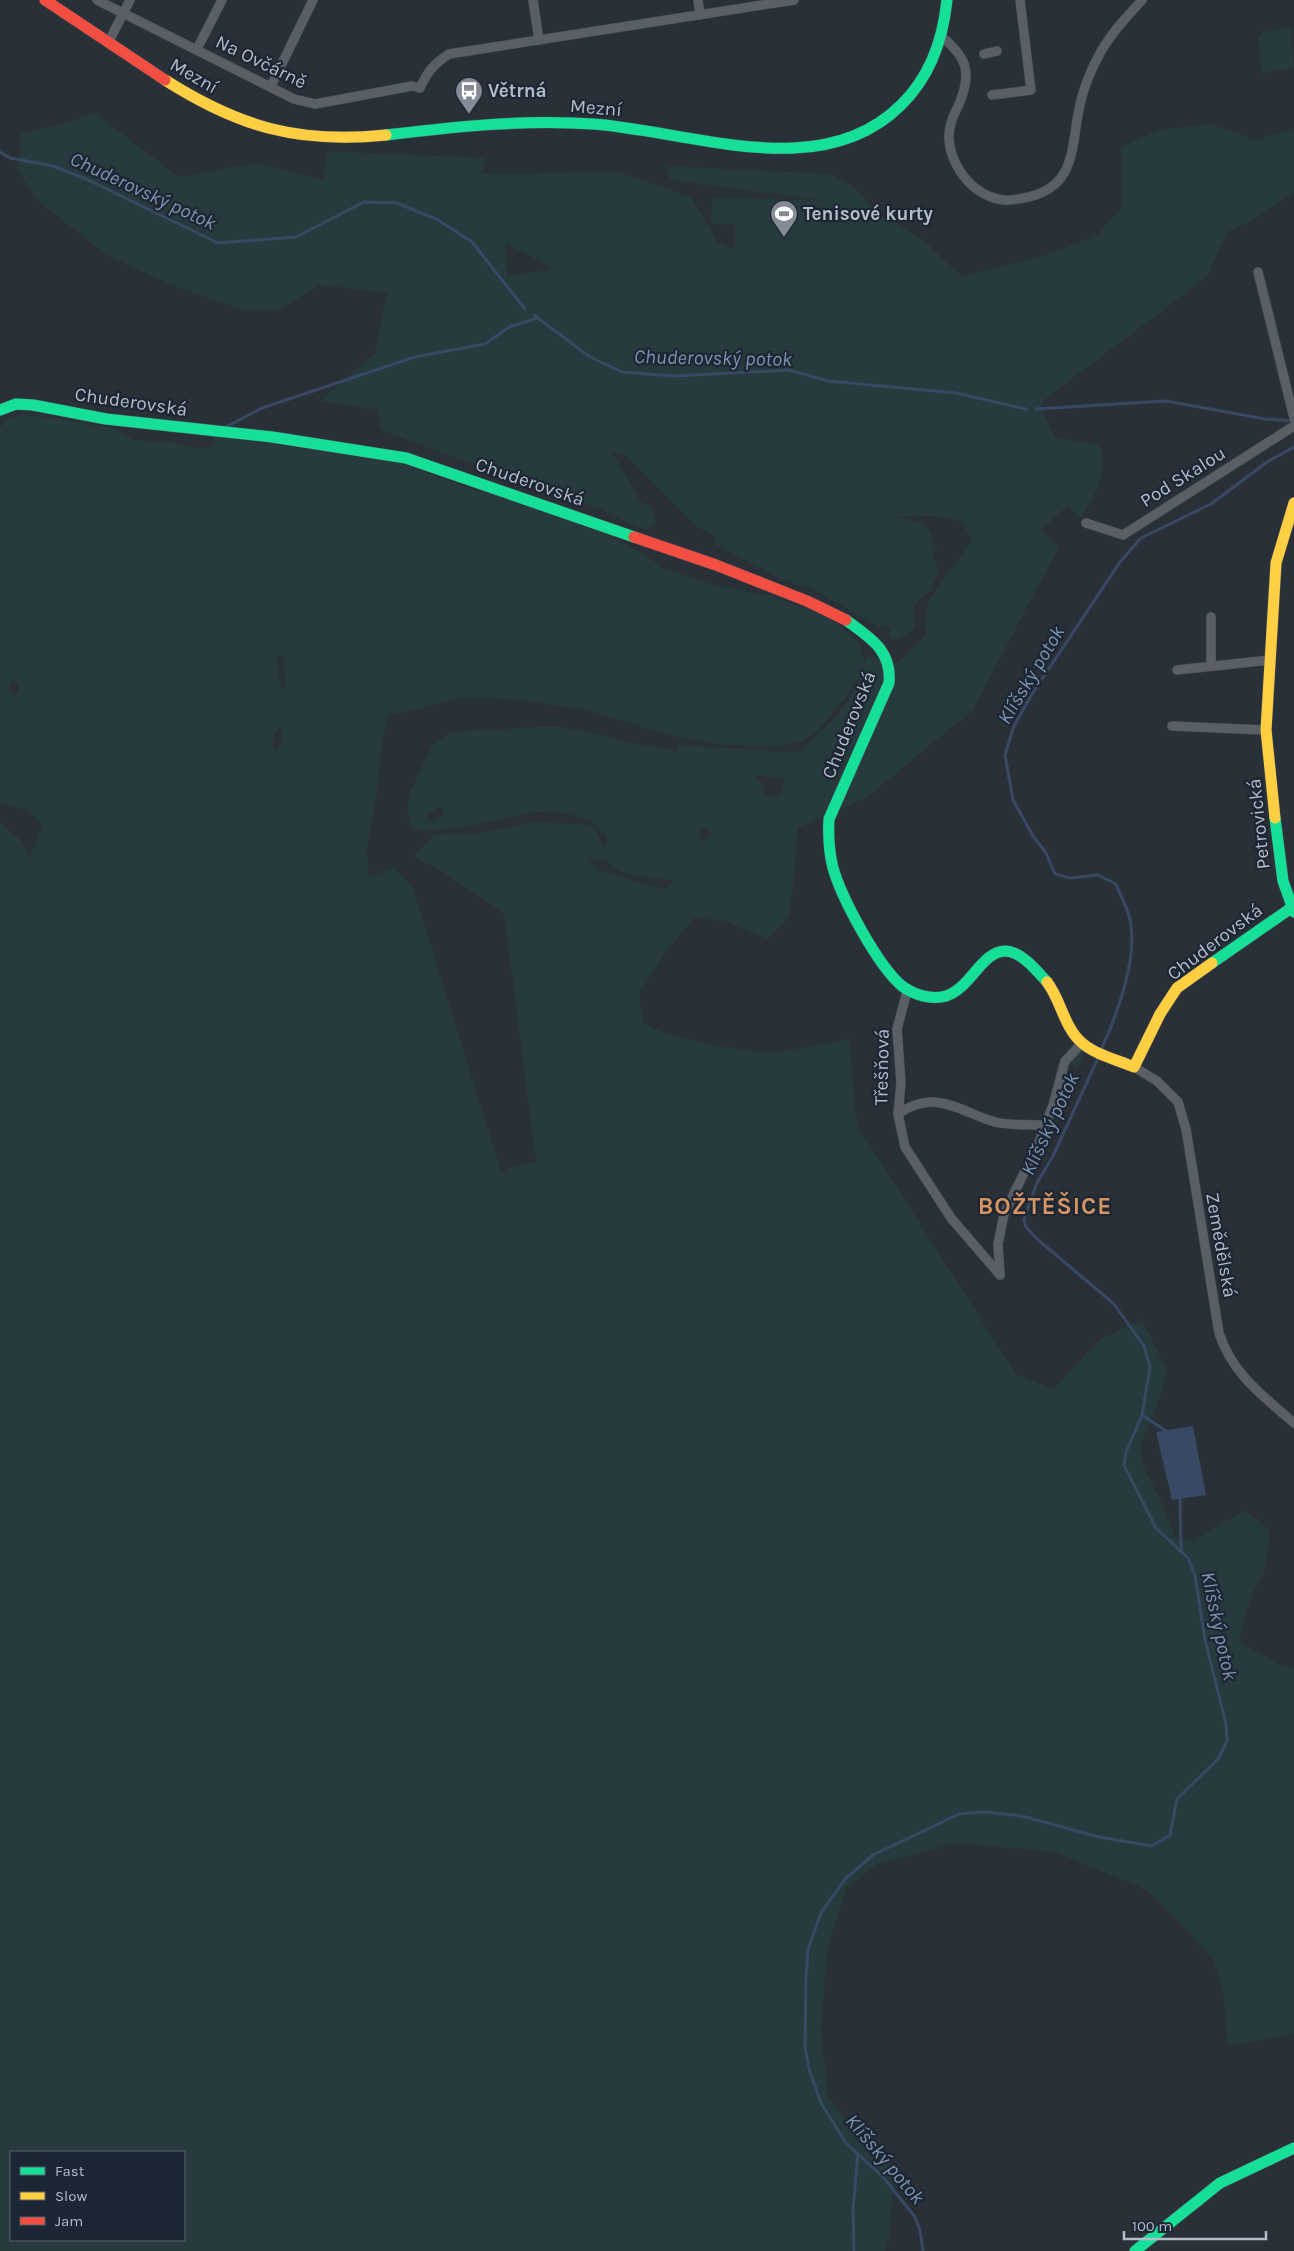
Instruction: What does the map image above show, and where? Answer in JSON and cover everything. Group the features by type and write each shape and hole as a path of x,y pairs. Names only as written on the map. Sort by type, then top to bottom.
{"street":[{"name":"Mezní","path":"45,0 108,43 204,104 240,120 282,132 318,137 356,138 521,122 572,123 618,126 738,145 796,149 826,145 856,136 876,125 896,110 914,90 931,65 942,37 947,0"},
{"name":"Na Ovčárně","path":"97,0 294,99 315,104 412,86 420,88 426,74 436,62 449,54 539,40"},
{"path":"108,43 130,0"},
{"path":"197,49 222,0"},
{"path":"271,86 313,0"},
{"path":"533,0 539,40 794,0"},
{"path":"698,0 700,15"},
{"path":"992,95 1031,90 1020,0"},
{"path":"942,37 958,50 964,64 967,80 949,132 951,150 957,167 968,182 984,194 1001,201 1030,197 1057,185 1065,173 1073,152 1081,100 1098,57 1111,36 1142,0"},
{"path":"984,54 997,51"},
{"path":"1258,272 1294,416"},
{"name":"Chuderovská","path":"0,410 16,404 32,405 106,419 227,432 378,452 406,458 725,568 843,618 876,643 888,661 890,671 888,683 830,817 829,842 841,889 851,912 894,979 908,991"},
{"name":"Pod Skalou","path":"1086,523 1122,534 1294,426"},
{"name":"Petrovická","path":"1294,503 1276,563 1266,730 1278,850 1283,881 1294,908"},
{"path":"1211,617 1211,666"},
{"path":"1177,670 1270,660"},
{"path":"1172,726 1266,730"},
{"name":"Chuderovská","path":"1134,1067 1160,1014 1176,988 1294,908"},
{"path":"908,991 929,997 950,995 967,984 987,958 996,952 1009,950 1026,961 1054,991 1082,1043 1134,1067"},
{"name":"Třešňová","path":"898,1114 911,1105 942,1102 997,1122 1045,1125 1039,1142 1004,1214 998,1244 1000,1275 951,1218 905,1147 898,1114 901,1083 896,1029 908,991"},
{"path":"1045,1125 1065,1061 1082,1043"},
{"name":"Zemědělská","path":"1134,1067 1158,1081 1178,1102 1186,1129 1219,1333 1224,1347 1240,1375 1294,1423"},
{"path":"1135,2251 1220,2183 1294,2148"}],"green space":[{"path":"1291,27 1294,68 1262,73 1258,38 1262,32"},
{"path":"95,113 179,177 257,163 323,180 328,151 485,158 483,174 619,172 691,197 718,242 735,250 735,225 711,223 713,197 826,201 671,180 666,166 830,174 855,187 877,213 925,241 962,277 1052,253 1097,235 1121,208 1121,147 1158,130 1211,124 1256,140 1294,128 1294,193 1255,219 1227,232 1207,277 1043,401 1044,415 1056,438 1098,444 1102,453 1103,463 1100,482 1081,518 1067,506 1042,530 1059,547 972,711 866,798 798,828 790,916 768,939 725,921 694,918 665,953 639,994 644,1024 670,1035 723,1047 773,1053 849,1039 857,1125 1016,1374 1053,1389 1099,1340 1142,1319 1167,1371 1160,1398 1140,1447 1144,1467 1163,1505 1175,1537 1194,1540 1245,1510 1270,1531 1265,1570 1252,1594 1238,1642 1280,1664 1294,1668 1294,2034 1228,2046 1223,1992 1212,1957 1145,1889 1055,1852 955,1843 877,1865 847,1887 827,1950 821,2029 828,2097 865,2141 898,2169 890,2216 889,2239 885,2251 0,2251 0,823 22,841 30,858 42,826 29,811 0,802 0,427 9,419 24,414 113,428 134,440 170,442 204,449 212,445 215,436 312,450 381,455 471,489 520,502 607,535 647,556 663,568 718,586 771,596 822,615 839,625 854,638 859,645 865,663 868,656 897,663 925,635 928,601 972,540 961,521 933,516 897,517 923,523 931,532 931,540 937,548 932,556 939,569 931,590 914,605 915,625 906,635 893,640 888,634 891,629 886,626 878,627 813,589 781,579 714,544 716,537 697,527 627,457 612,452 641,502 654,508 656,524 646,529 637,527 597,508 522,483 381,430 378,410 320,401 375,353 387,293 320,285 277,311 244,310 171,285 105,254 37,200 18,171 21,133 58,125","holes":["505,243 554,269 507,276","283,655 286,687 280,687 277,656","862,672 851,695 836,717 797,753 678,745 675,754 672,750 647,745 642,746 586,731 560,727 450,732 432,745 410,792 407,815 411,828 414,830 431,831 472,826 527,813 554,811 591,820 607,836 605,849 592,825 535,822 479,833 433,835 414,857 440,870 504,913 536,1162 507,1168 502,1174 413,888 394,868 369,876 367,847 375,805 382,744 387,719 390,714 418,710 456,698 513,699 586,710 675,737 725,745 783,746 804,741 818,731 844,700","15,680 20,689 16,695 10,691 10,684","281,726 282,740 276,752 273,745 276,732","752,775 784,779 782,795 764,796 764,784","438,808 444,809 439,818 428,820 426,816","705,828 709,829 711,834 706,840 699,838 700,831","605,859 610,865 627,873 637,876 675,880 665,890 604,872 588,861"]},
{"path":"1082,1048 1086,1049 1078,1067 1068,1063"},
{"path":"1057,1102 1066,1106 1059,1121 1053,1117"}],"water":[{"path":"1193,1426 1206,1495 1172,1500 1156,1432"}],"waterway":[{"name":"Chuderovský potok","path":"0,152 10,158 53,166 86,179 218,243 296,237 364,202 397,203 438,220 472,242 525,309"},
{"name":"Chuderovský potok","path":"534,315 590,357 622,372 674,376 789,370 828,381 956,393 1026,409"},
{"path":"224,428 262,408 415,357 485,344 509,327 538,318"},
{"name":"Chuderovský potok","path":"1036,409 1166,401 1265,419 1293,421"},
{"name":"Klíšský potok","path":"1101,1050 1114,1020 1129,966 1132,948 1132,931 1129,916 1116,884 1098,875 1070,878 1055,874 1046,853 1033,836 1013,800 1005,755 1014,726 1032,694 1120,562 1141,538 1211,504 1267,462 1294,447"},
{"name":"Klíšský potok","path":"923,2251 920,2230 915,2217 883,2177 846,2143 821,2103 809,2069 805,2048 808,1949 821,1913 845,1879 873,1855 959,1814 984,1812 1022,1816 1099,1837 1152,1846 1170,1835 1177,1799 1218,1759 1227,1741 1226,1724 1205,1640 1195,1575 1188,1558 1156,1528 1124,1465 1126,1452 1142,1415 1150,1367 1144,1346 1114,1304 1037,1239 1026,1227 1024,1219 1037,1183 1053,1156 1099,1056"},
{"path":"1142,1415 1166,1431 1166,1433"},
{"path":"1180,1496 1181,1552"},
{"path":"854,2251 853,2208 858,2154"}],"traffic: fast":[{"path":"386,135 437,129 541,122 631,128 754,147 794,148 833,143 869,129 901,105 911,94 920,82 933,57 942,29 947,0"},
{"path":"0,410 16,404 33,405 106,419 272,437 406,458 634,537"},
{"path":"846,620 878,646 887,662 889,672 889,683 829,819 829,844 833,868 852,914 882,963 902,986 917,994 940,997 955,992 989,957 1005,951 1017,954 1023,958 1047,982"},
{"path":"1275,818 1283,881 1294,912"},
{"path":"1212,963 1294,906"},
{"path":"1135,2251 1220,2183 1294,2148"}],"traffic: slow":[{"path":"165,80 218,110 270,128 297,134 325,137 386,135"},
{"path":"1275,818 1266,730 1276,563 1294,503"},
{"path":"1047,982 1070,1029 1081,1042 1100,1054 1134,1067 1160,1014 1177,988 1212,963"}],"traffic: jam":[{"path":"45,0 165,80"},
{"path":"634,537 716,565 807,601 846,620"}],"place":[{"name":"Větrná","path":"469,115"},
{"name":"Tenisové kurty","path":"784,238"}],"district":[{"name":"BOŽTĚŠICE","path":"1045,1206"}]}
